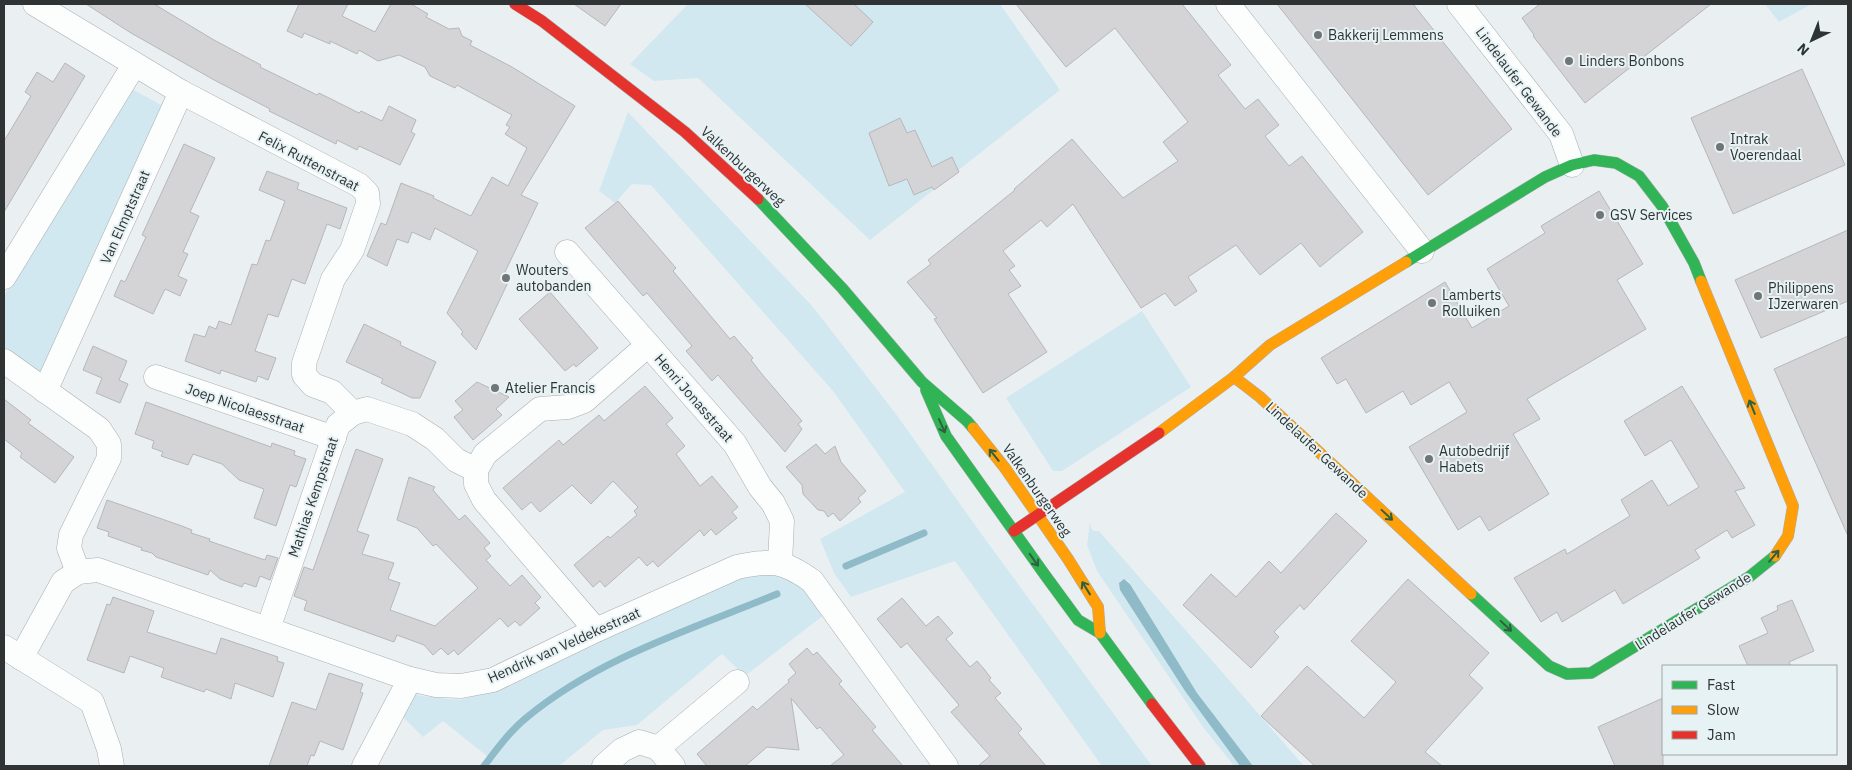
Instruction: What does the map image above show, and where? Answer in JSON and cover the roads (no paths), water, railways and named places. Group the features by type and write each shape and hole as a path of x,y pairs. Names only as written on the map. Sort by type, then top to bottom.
{"street":[{"path":"35,4 181,92"},
{"name":"Valkenburgerweg","path":"515,4 571,43 685,132 750,191 842,288 922,382 967,421 1005,468 1098,607 1100,634"},
{"path":"1228,4 1422,251"},
{"name":"Lindelaufer Gewande","path":"1459,4 1561,134 1572,165"},
{"path":"4,277 134,65"},
{"name":"Van Elmptstraat","path":"45,391 181,92"},
{"name":"Felix Ruttenstraat","path":"181,92 359,185 367,193 368,204 352,250 332,279 304,363 304,375 313,385 332,392 353,413"},
{"name":"Lindelaufer Gewande","path":"1014,531 1180,419 1234,377 1270,344 1545,177 1572,165 1594,160 1616,163 1639,176 1662,206 1694,263 1793,506 1788,536 1773,559 1749,577 1591,673 1567,674 1549,666 1260,398 1234,377"},
{"name":"Henri Jonasstraat","path":"567,252 735,444 760,487 773,503 782,521 780,563"},
{"path":"596,630 484,500 476,484 476,470 485,454 540,409 568,408 584,401 648,345"},
{"path":"4,361 99,429 109,444 109,458 71,535 69,548 78,572 63,582 12,652 92,702 109,749 112,766"},
{"name":"Joep Nicolaesstraat","path":"156,378 334,438"},
{"name":"Valkenburgerweg","path":"922,382 946,436 1078,620 1100,634 1200,766"},
{"path":"353,413 367,409 412,424 435,439 456,460 476,470"},
{"name":"Mathias Kempstraat","path":"268,629 338,425 353,413"},
{"name":"Hendrik van Veldekestraat","path":"78,572 98,570 410,679 436,685 461,686 493,680 596,630 736,567 759,562 780,563 795,568 812,581 946,766"},
{"path":"364,766 410,679"},
{"path":"658,748 737,682"},
{"path":"604,766 622,750 639,742 658,748 673,766"}],"water":[{"path":"1124,579 1130,584 1197,693 1253,766 1240,766 1185,691 1120,590 1119,583"}],"waterway":[{"path":"846,566 924,533"},
{"path":"484,766 520,723 554,697 584,678 679,633 777,594"}],"place":[{"name":"Bakkerij Lemmens","path":"1318,35"},
{"name":"Linders Bonbons","path":"1569,61"},
{"name":"Intrak Voerendaal","path":"1720,147"},
{"name":"GSV Services","path":"1600,215"},
{"name":"Wouters autobanden","path":"506,278"},
{"name":"Philippens IJzerwaren","path":"1758,296"},
{"name":"Lamberts Rolluiken","path":"1432,303"},
{"name":"Atelier Francis","path":"495,388"},
{"name":"Autobedrijf Habets","path":"1429,459"}]}
